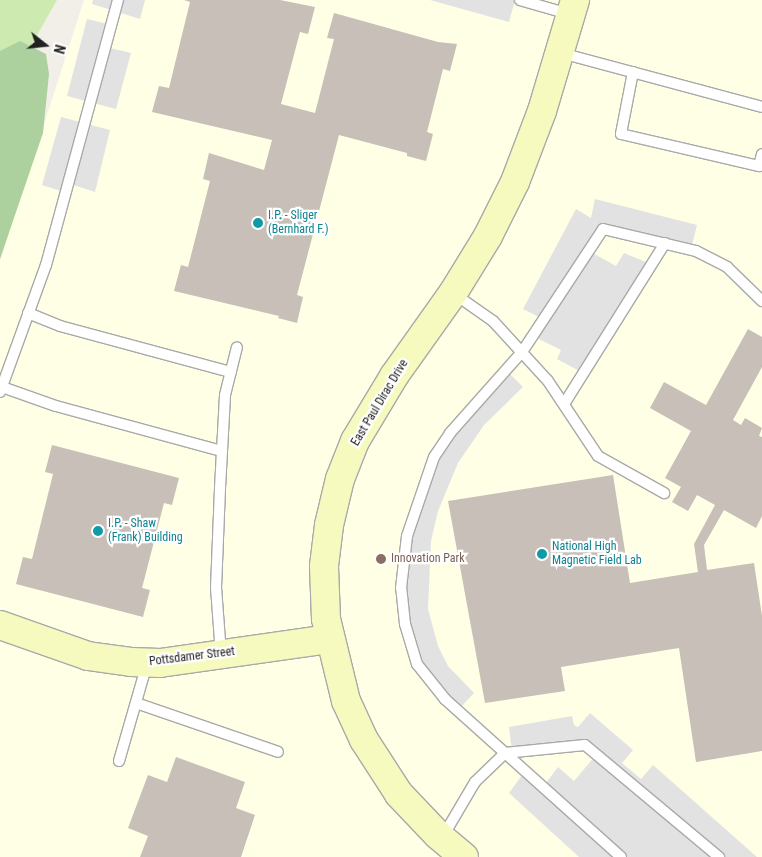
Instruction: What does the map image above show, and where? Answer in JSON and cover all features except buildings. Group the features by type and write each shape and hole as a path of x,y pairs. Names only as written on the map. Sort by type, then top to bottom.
{"street":[{"name":"East Paul Dirac Drive","path":"464,857 442,838 399,794 364,740 346,701 328,639 324,566 340,479 355,441 377,402 453,293 488,236 515,182 561,53 573,7"},
{"name":"Pottsdamer Street","path":"0,625 88,656 148,662 328,639"}],"lane":[{"path":"118,0 67,193 1,390 222,451"},
{"path":"520,0 573,7"},
{"path":"561,53 762,107"},
{"path":"633,72 621,134 759,166 762,154"},
{"path":"621,857 445,699 417,664 405,624 401,588 407,536 434,457 450,433 522,352 603,229 696,251 727,267 762,301"},
{"path":"564,404 665,243"},
{"path":"453,293 493,320 548,381 598,456 664,493"},
{"path":"28,313 60,326 231,372"},
{"path":"221,654 216,588 222,451 225,395 237,347"},
{"path":"119,761 148,662"},
{"path":"136,703 278,752"},
{"path":"442,838 474,782 505,753 585,745 719,857"}],"shaded area":[{"name":"Innovation Park","path":"84,0 762,0 762,857 0,857 0,261"},
{"path":"93,0 145,0 140,19 92,4"},
{"path":"430,0 515,0 509,22"},
{"path":"87,19 112,25 106,47 131,53 116,109 67,96"},
{"path":"61,117 110,130 95,192 70,184 67,193 42,185"},
{"path":"595,199 697,225 691,249 603,229 589,251 616,266 624,253 651,264 583,373 557,359 561,350 533,336 543,319 523,309 576,209 591,218"},
{"path":"506,370 523,387 484,425 458,463 438,511 431,541 428,609 438,646 448,666 474,693 458,710 417,664 405,624 407,536 434,457"},
{"path":"590,713 633,750 622,763 641,779 653,765 757,857 579,857 509,793 525,771 543,787 558,767 574,781 596,755 585,745 512,752 509,727 572,716 574,725 578,727"}],"green space":[{"path":"0,0 57,0 32,44 0,63"},
{"path":"20,41 46,54 49,74 43,133 0,259 0,51"}],"place":[{"name":"I.P. - Sliger (Bernhard F.)","path":"258,223"},
{"name":"I.P. - Shaw (Frank) Building","path":"98,531"},
{"name":"National High Magnetic Field Lab","path":"542,554"},
{"name":"Innovation Park","path":"381,559"}]}
